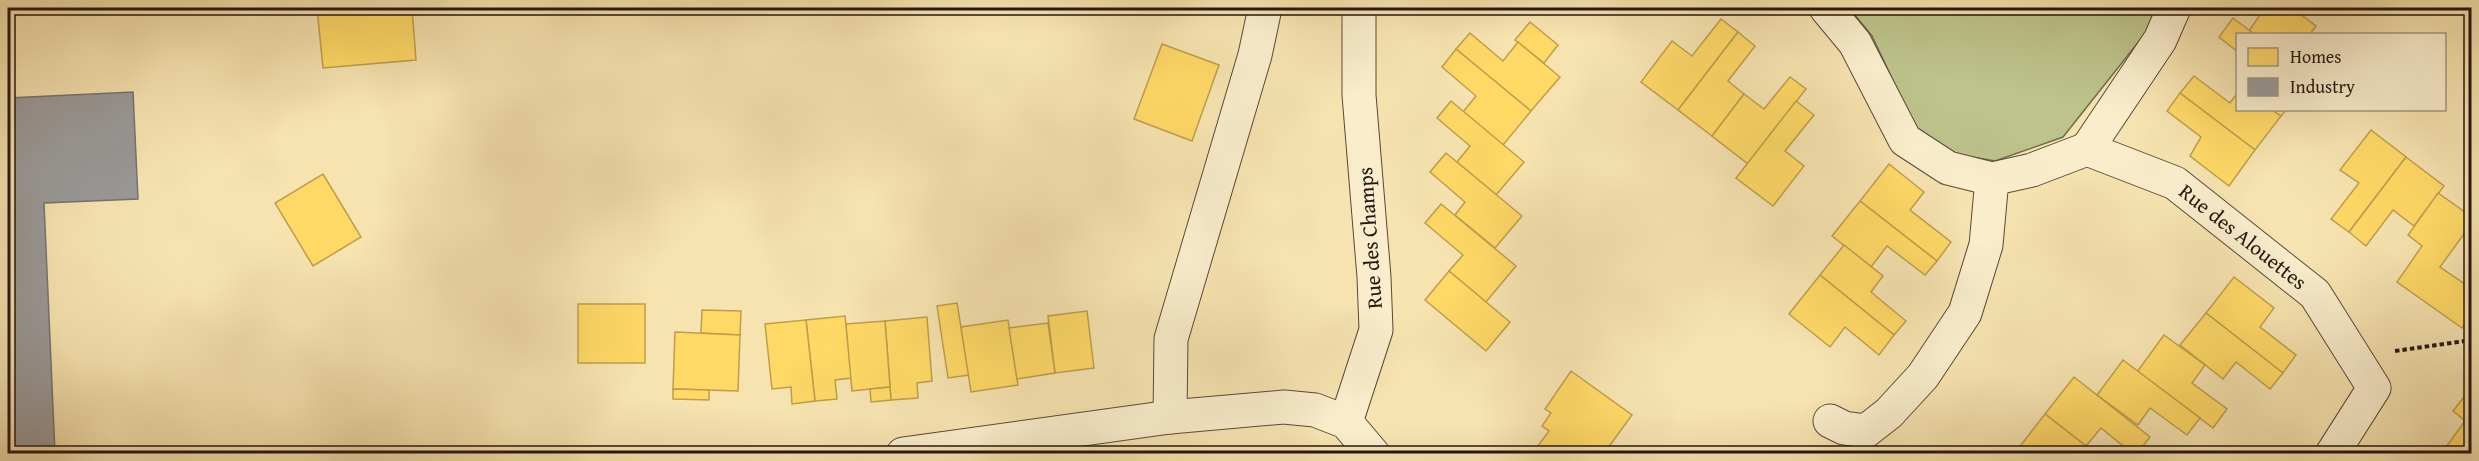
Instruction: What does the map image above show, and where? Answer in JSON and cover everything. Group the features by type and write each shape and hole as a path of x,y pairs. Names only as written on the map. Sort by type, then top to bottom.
{"street":[{"path":"1170,417 1171,339 1255,56 1265,8"},
{"name":"Rue des Champs","path":"1346,422 1376,330 1359,95 1359,8"},
{"path":"1826,8 1855,43 1905,140 1948,168 1992,179 2032,170 2087,149 2160,40 2174,8"},
{"name":"Rue des Alouettes","path":"2087,149 2175,183 2315,294 2374,388 2332,453"},
{"path":"1830,421 1844,428 1866,431 1889,414 1923,376 1965,313 1986,245 1992,179"},
{"path":"903,453 1170,417 1284,407 1315,410 1346,422 1373,453"}],"path":[{"path":"2355,357 2472,340"}],"green space":[{"path":"1849,8 2155,8 2148,30 2063,137 1995,161 1956,154 1915,127 1872,36"}],"building: Homes":[{"path":"317,8 412,8 416,60 323,68"},
{"path":"2256,8 2292,8 2316,26 2311,33 2252,33 2249,31 2262,12"},
{"path":"2233,18 2253,33 2236,33 2236,50 2219,37"},
{"path":"1721,19 1738,32 1678,110 1641,82 1672,41 1692,56"},
{"path":"1530,22 1558,45 1544,63 1515,40"},
{"path":"1738,32 1755,46 1728,81 1744,94 1712,136 1678,110"},
{"path":"1470,33 1503,61 1518,42 1560,77 1531,111 1456,49"},
{"path":"1162,44 1219,65 1192,141 1134,119"},
{"path":"1456,49 1531,111 1503,145 1463,112 1476,96 1442,67"},
{"path":"2194,76 2230,103 2236,95 2236,111 2274,111 2281,116 2255,150 2180,93"},
{"path":"1790,77 1806,89 1748,164 1712,136 1744,94 1764,109"},
{"path":"2180,93 2255,150 2229,186 2190,156 2201,137 2167,111"},
{"path":"1451,101 1524,162 1496,195 1457,162 1470,146 1437,118"},
{"path":"1796,101 1814,115 1785,151 1804,166 1773,206 1736,178"},
{"path":"2274,111 2285,111 2281,116"},
{"path":"2371,130 2406,157 2349,232 2331,219 2359,183 2340,170"},
{"path":"1446,153 1522,216 1495,248 1455,215 1465,202 1430,172"},
{"path":"2406,157 2444,186 2414,226 2393,210 2366,246 2349,232"},
{"path":"1889,164 1924,192 1910,210 1951,242 1937,261 1860,201"},
{"path":"323,174 361,237 313,266 275,203"},
{"path":"2438,193 2472,217 2472,223 2440,267 2472,289 2472,314 2462,328 2397,282 2422,246 2408,235"},
{"path":"1860,201 1937,261 1925,275 1887,246 1871,267 1832,236"},
{"path":"1441,204 1516,266 1486,302 1449,271 1463,255 1425,223"},
{"path":"1844,245 1883,276 1871,292 1906,321 1894,335 1820,275"},
{"path":"1449,271 1510,322 1486,351 1425,300"},
{"path":"1820,275 1894,335 1879,355 1845,327 1830,347 1789,314"},
{"path":"2234,277 2274,308 2260,327 2296,355 2283,373 2206,313"},
{"path":"957,303 969,375 948,378 937,306"},
{"path":"578,304 645,304 645,363 578,363"},
{"path":"702,310 741,311 740,335 701,333"},
{"path":"1087,311 1094,368 1055,373 1048,316"},
{"path":"2206,313 2283,373 2270,389 2236,362 2223,379 2180,345"},
{"path":"845,316 852,378 835,380 837,399 815,401 806,320"},
{"path":"927,317 932,381 917,383 918,398 891,400 885,321"},
{"path":"806,320 815,401 792,404 791,387 772,389 765,324"},
{"path":"1008,320 1018,385 971,392 961,327"},
{"path":"885,321 890,387 852,391 846,324"},
{"path":"1048,323 1055,373 1017,379 1009,328"},
{"path":"675,332 740,335 738,391 673,389"},
{"path":"2164,335 2205,365 2192,383 2227,409 2213,428 2137,372"},
{"path":"2123,360 2200,418 2187,435 2150,408 2138,425 2097,395"},
{"path":"1571,371 1632,415 1605,452 1607,454 1532,454 1549,431 1542,426 1551,413 1545,409"},
{"path":"2074,377 2150,437 2137,454 2133,454 2101,428 2086,446 2045,414"},
{"path":"890,387 891,400 871,402 870,389"},
{"path":"2472,387 2472,454 2441,454 2465,421 2453,411"},
{"path":"673,389 709,390 709,400 673,399"},
{"path":"2045,414 2086,446 2081,454 2024,454 2018,449"}],"building: Industry":[{"path":"133,92 138,199 44,203 55,454 8,454 8,98"}]}
